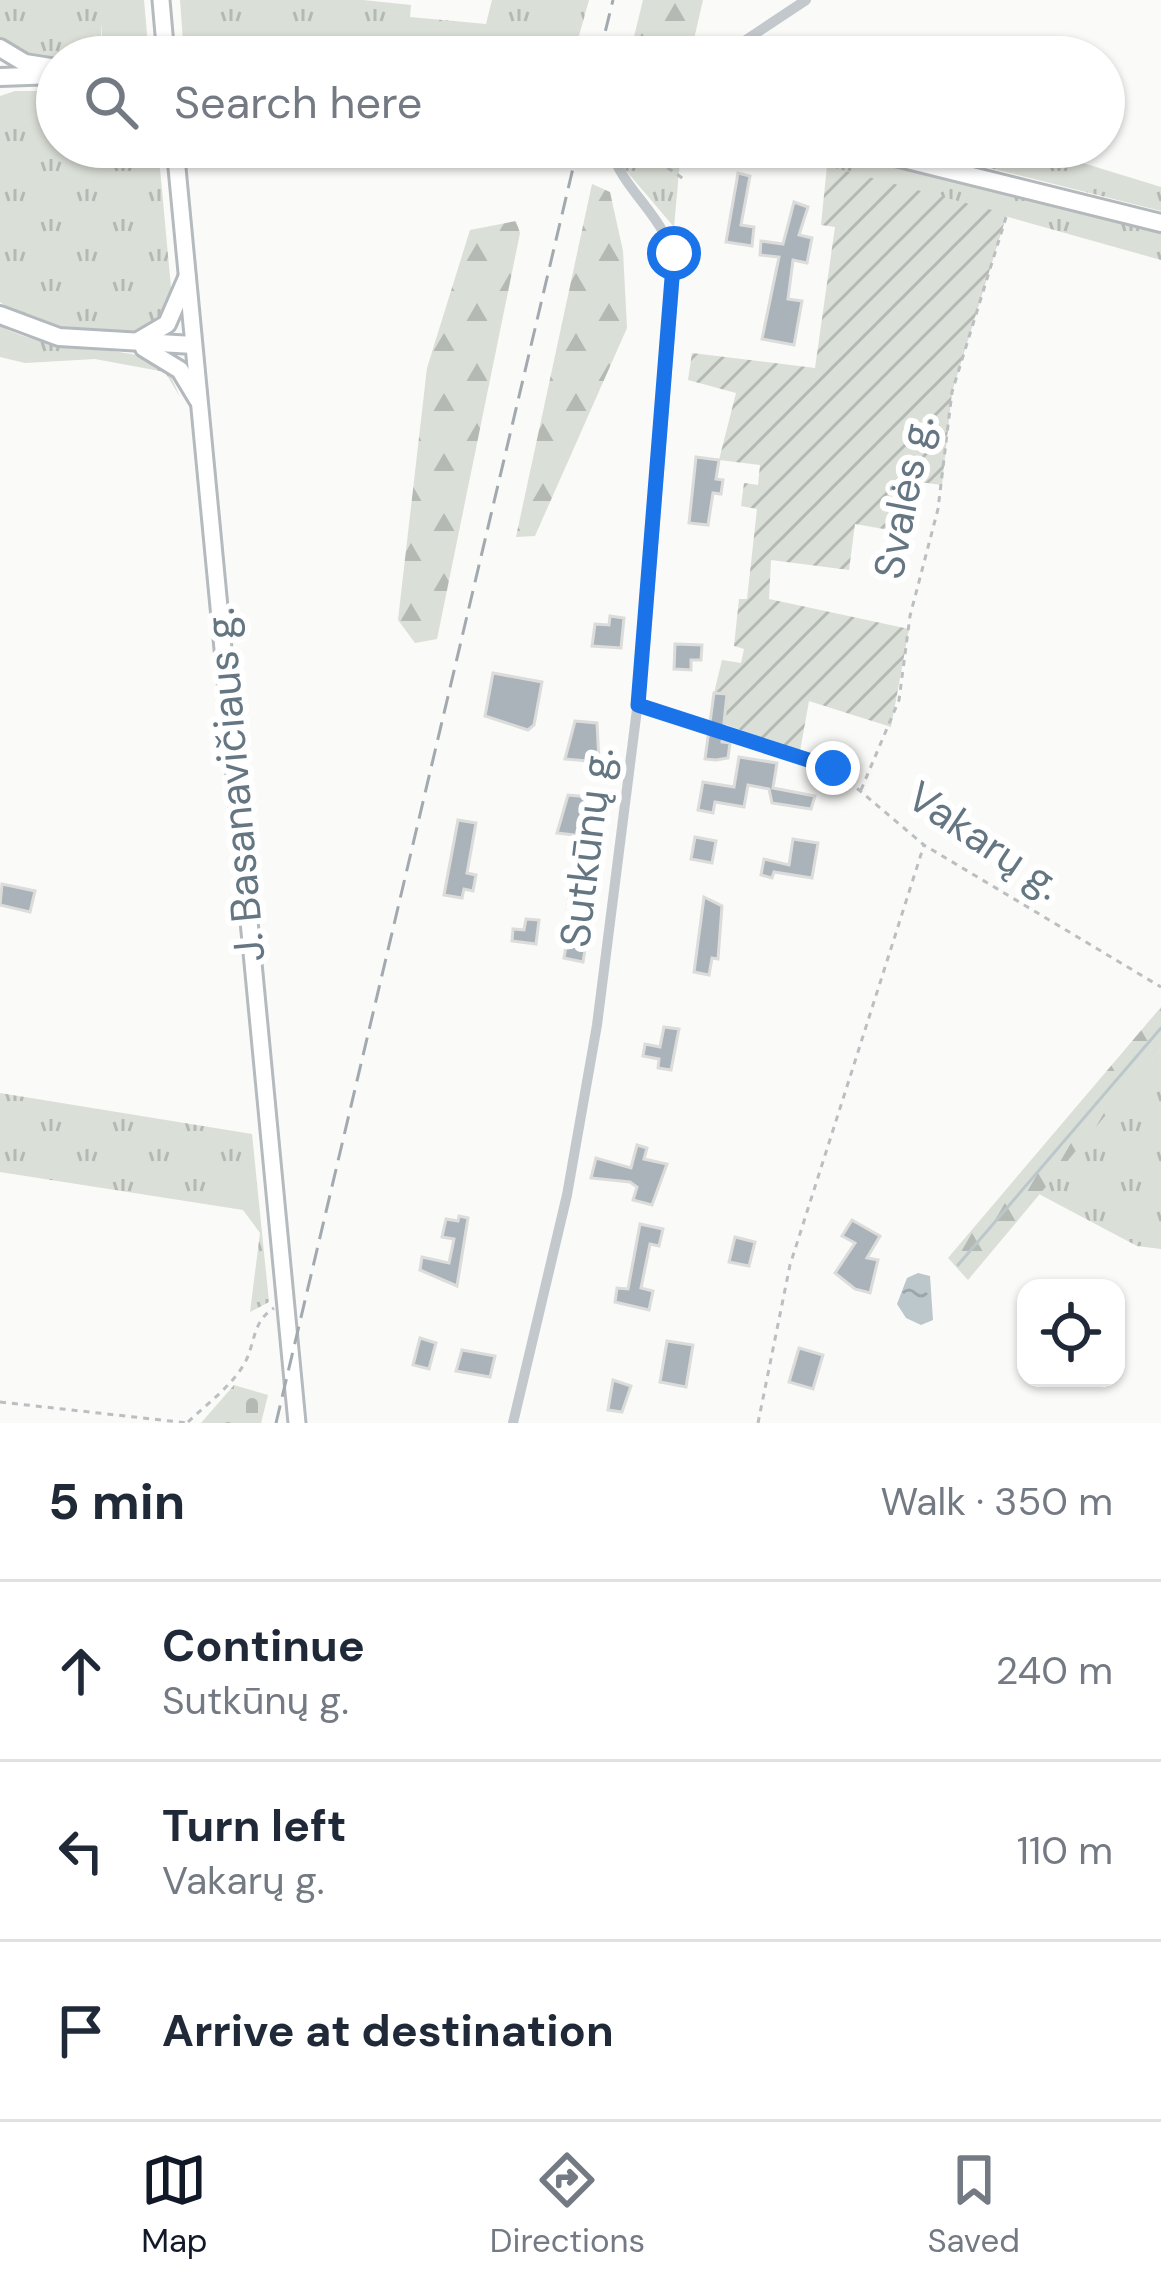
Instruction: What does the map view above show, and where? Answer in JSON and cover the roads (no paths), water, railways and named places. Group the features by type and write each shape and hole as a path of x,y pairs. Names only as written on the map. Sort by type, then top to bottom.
{"highway":[{"path":"0,48 36,65"},
{"path":"0,77 36,76"},
{"path":"0,89 36,76"},
{"path":"940,168 1161,223"},
{"path":"132,343 167,324 187,278"},
{"path":"0,315 36,332 193,345"},
{"path":"132,343 181,370 198,400"}],"main road":[{"path":"161,0 164,36"},
{"name":"J. Basanavičiaus g.","path":"177,168 297,1423"}],"street":[{"path":"752,36 806,0"},
{"name":"Sutkūnų g.","path":"513,1423 586,1091 638,705 675,270 670,239 619,168"}],"water":[{"path":"918,1273 930,1276 933,1320 921,1325 906,1318 897,1304 907,1278"}],"waterway":[{"path":"958,1265 1161,1028"}],"railway":[{"path":"604,36 613,0"},
{"path":"276,1423 573,168"}]}
